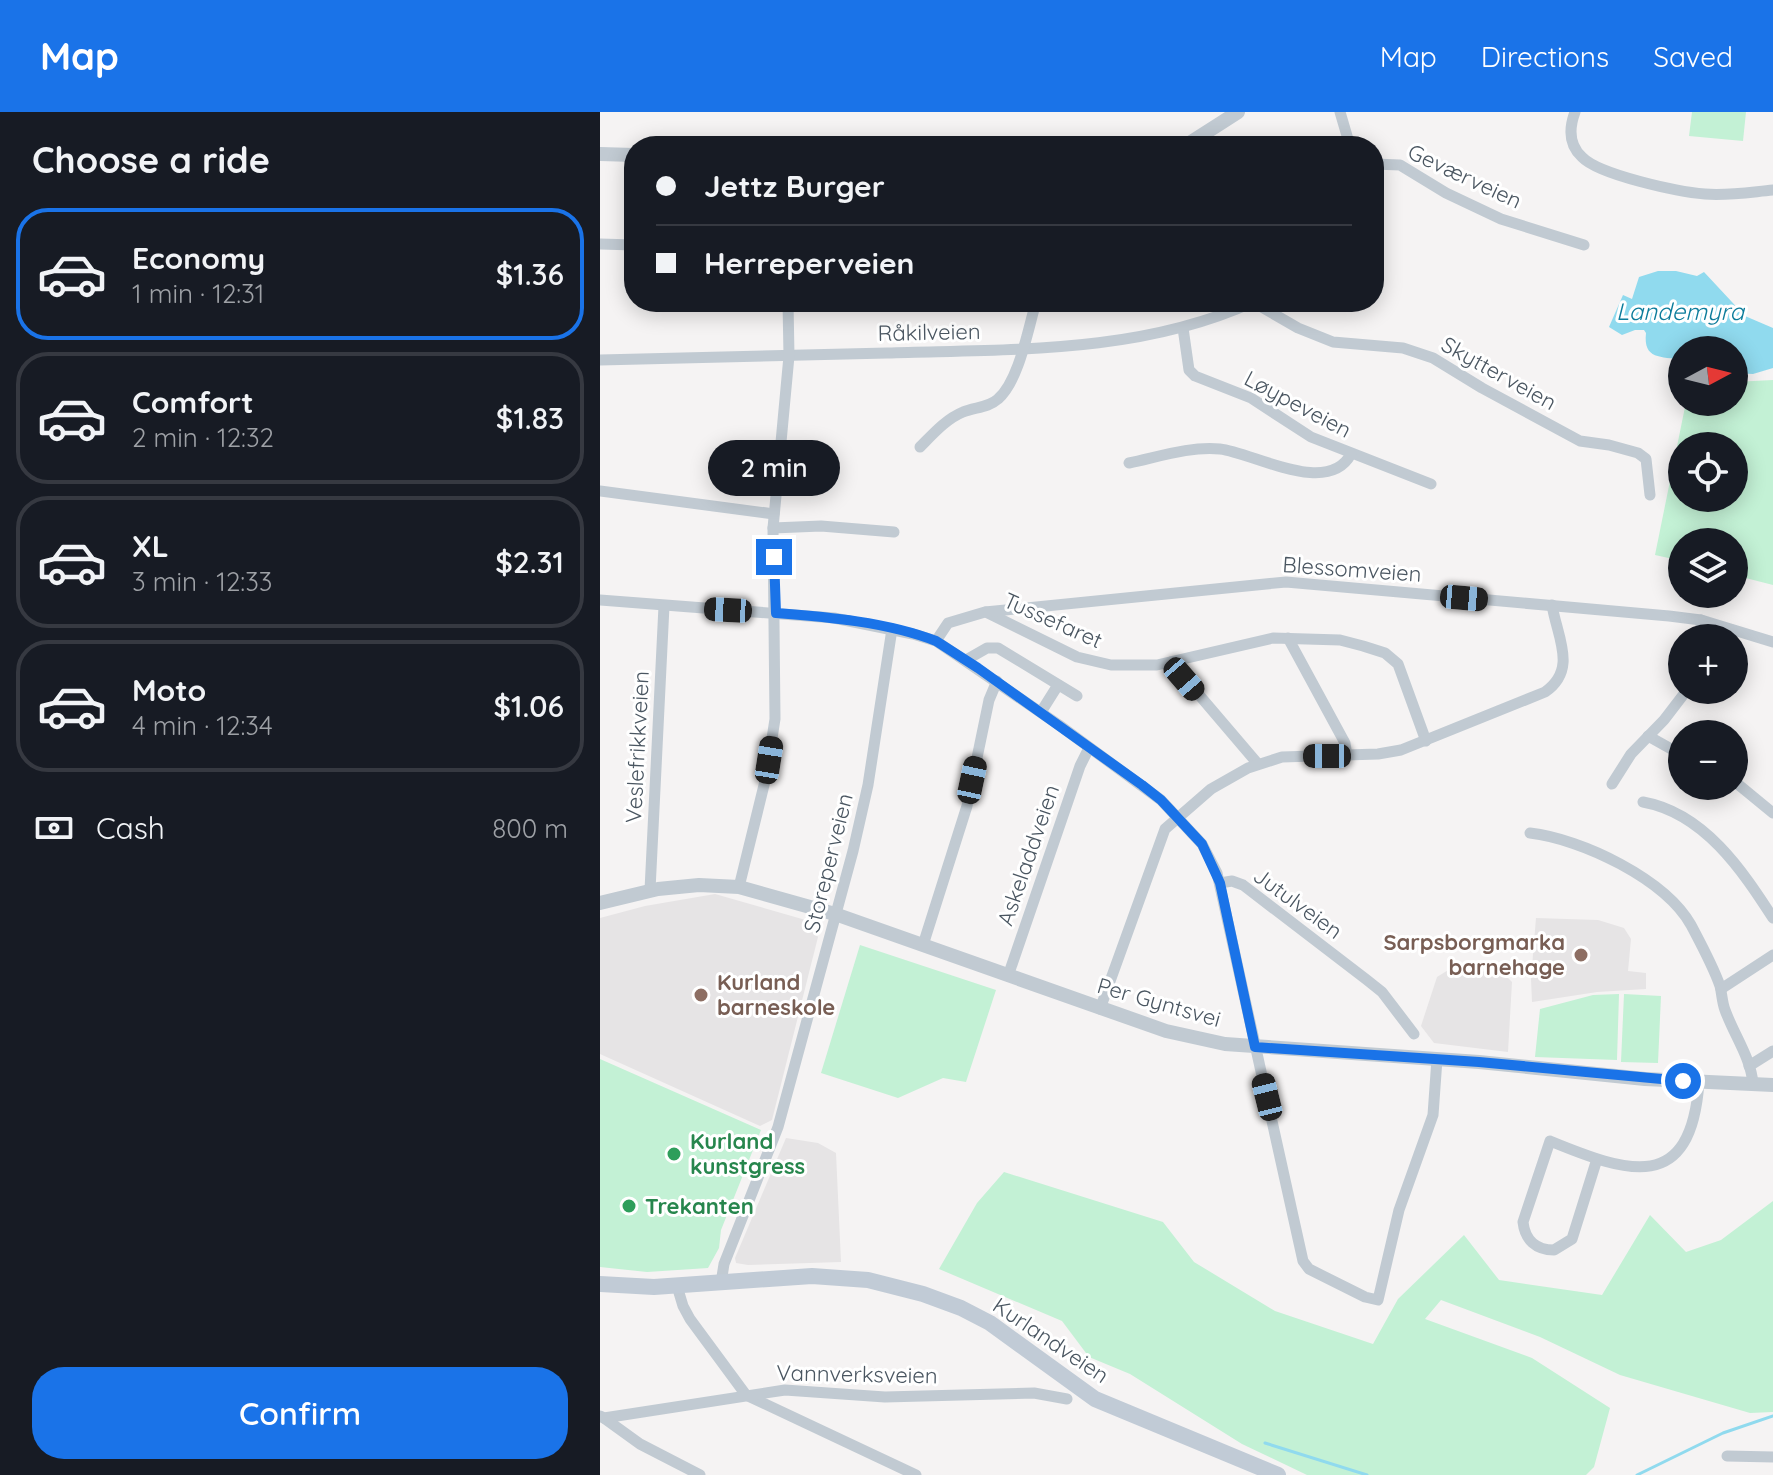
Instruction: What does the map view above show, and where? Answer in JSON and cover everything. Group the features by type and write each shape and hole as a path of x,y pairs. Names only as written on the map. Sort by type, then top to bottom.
{"main road":[{"name":"Kurlandveien","path":"600,1284 677,1286 782,1277 833,1277 884,1283 961,1308 990,1323 1095,1399 1278,1475"}],"street":[{"path":"1201,136 1238,112"},
{"path":"1340,112 1347,136"},
{"path":"1575,112 1570,127 1571,141 1579,155 1603,169 1658,185 1707,194 1773,190"},
{"path":"600,154 624,155"},
{"name":"Geværveien","path":"1384,164 1400,165 1446,193 1501,219 1584,245"},
{"path":"600,244 624,245"},
{"path":"739,887 759,812 775,719 773,528 789,356 788,312"},
{"path":"920,447 959,414 999,399 1023,350 1033,312"},
{"name":"Råkilveien","path":"600,360 1023,350 1114,340 1183,328 1230,312"},
{"name":"Skytterveien","path":"1269,312 1333,342 1403,348 1433,358 1580,441 1638,453 1646,459 1650,495"},
{"name":"Løypeveien","path":"1183,328 1189,370 1195,376 1251,398 1301,432 1431,484"},
{"path":"1129,463 1191,451 1220,449 1293,470 1329,471 1345,465 1351,454"},
{"path":"600,491 774,514"},
{"path":"773,528 821,526 894,532"},
{"name":"Blessomveien","path":"936,641 948,623 985,612 1286,582 1701,620 1773,642"},
{"name":"Jutulveien","path":"600,600 834,618 936,641 1041,712 1151,793 1207,852 1220,883 1232,881 1243,885 1367,980 1382,992 1414,1034"},
{"path":"1100,1009 1165,829 1220,782 1258,764 1295,756 1347,756 1392,751 1426,741 1545,692 1556,685 1563,673 1552,605"},
{"name":"Veslefrikkveien","path":"650,890 664,606"},
{"name":"Tussefaret","path":"985,612 1092,662 1132,667 1171,662 1261,641 1288,638 1340,640 1390,656 1400,669 1426,741"},
{"name":"Storeperveien","path":"721,1283 724,1264 778,1127 835,914 868,785 892,629"},
{"path":"1288,638 1345,743 1347,756"},
{"path":"966,660 987,648 998,648 1077,696"},
{"path":"1171,662 1258,764"},
{"path":"923,945 967,806 989,700 997,681"},
{"path":"1041,712 1058,685"},
{"path":"1612,784 1631,754 1675,704"},
{"path":"1648,736 1668,747"},
{"name":"Askeladdveien","path":"1008,976 1080,766 1089,748"},
{"path":"1748,792 1773,813"},
{"path":"1643,802 1677,815 1713,840 1745,875 1773,918"},
{"path":"1530,833 1555,836 1591,849 1666,894 1690,923 1721,989 1723,1006 1749,1066 1753,1084"},
{"path":"1220,883 1303,1261 1318,1274 1365,1297 1378,1300 1399,1210 1433,1115 1437,1059"},
{"name":"Per Gyntsvei","path":"600,903 650,890 699,885 739,887 835,914 1100,1009 1205,1041 1699,1082 1773,1085"},
{"path":"1721,989 1773,955"},
{"path":"1749,1066 1773,1051"},
{"path":"1537,1132 1550,1141 1597,1159 1652,1167 1667,1161 1678,1150 1698,1100 1699,1082"},
{"path":"1550,1141 1523,1222 1526,1234 1540,1248 1554,1250 1572,1239 1597,1159"},
{"path":"677,1286 690,1319 746,1395 916,1475"},
{"name":"Vannverksveien","path":"602,1417 746,1395 806,1390 885,1397 1034,1393 1067,1399"},
{"path":"602,1417 640,1444 700,1475"},
{"path":"1727,1456 1773,1457"}],"shaded area":[{"name":"Kurland barneskole","path":"715,894 809,921 818,937 772,1120 760,1126 600,1054 600,918 645,906"},
{"name":"Sarpsborgmarka barnehage","path":"1536,918 1598,920 1624,928 1631,939 1628,971 1646,973 1646,989 1597,992 1532,1002"},
{"path":"1450,969 1503,973 1512,982 1508,1052 1434,1043 1421,1026 1437,977"},
{"path":"786,1138 818,1143 836,1153 841,1262 736,1263 735,1258"}],"green space":[{"path":"1692,112 1746,112 1743,141 1689,136"},
{"path":"1773,380 1773,585 1748,579 1748,528 1668,528 1668,558 1655,555 1668,491 1668,512 1748,512 1748,432 1680,432 1683,416 1748,416 1748,381"},
{"path":"860,945 996,990 966,1082 943,1078 898,1098 821,1073"},
{"path":"1619,994 1617,1060 1535,1057 1540,1009 1593,995"},
{"path":"1624,994 1661,996 1658,1063 1621,1062"},
{"name":"Kurland kunstgress","path":"600,1059 761,1130 721,1230 719,1248 708,1268 647,1272 600,1267"},
{"path":"1004,1172 1163,1222 1194,1262 1275,1311 1373,1344 1398,1299 1464,1235 1499,1280 1602,1295 1650,1215 1686,1252 1721,1240 1773,1201 1773,1412 1750,1413 1620,1375 1540,1337 1441,1300 1425,1319 1532,1358 1610,1408 1594,1467 1586,1475 1307,1475 1242,1444 1130,1374 1089,1357 1062,1321 939,1269 977,1203"}],"water":[{"name":"Landemyra","path":"1658,271 1697,276 1704,272 1745,316 1773,328 1773,368 1748,374 1748,336 1668,336 1668,358 1655,355 1647,348 1644,330 1622,335 1609,327 1623,295 1632,299 1639,277"}],"waterway":[{"path":"1637,1475 1723,1433 1773,1416"},
{"path":"1265,1443 1367,1475"}],"place":[{"name":"Sarpsborgmarka barnehage","path":"1581,955"},
{"name":"Kurland barneskole","path":"701,995"},
{"name":"Kurland kunstgress","path":"674,1154"},
{"name":"Trekanten","path":"629,1206"}],"route":[{"path":"774,557 776,613 834,618 936,641 1161,800 1202,844 1217,873 1255,1047 1517,1065 1683,1081"}]}
